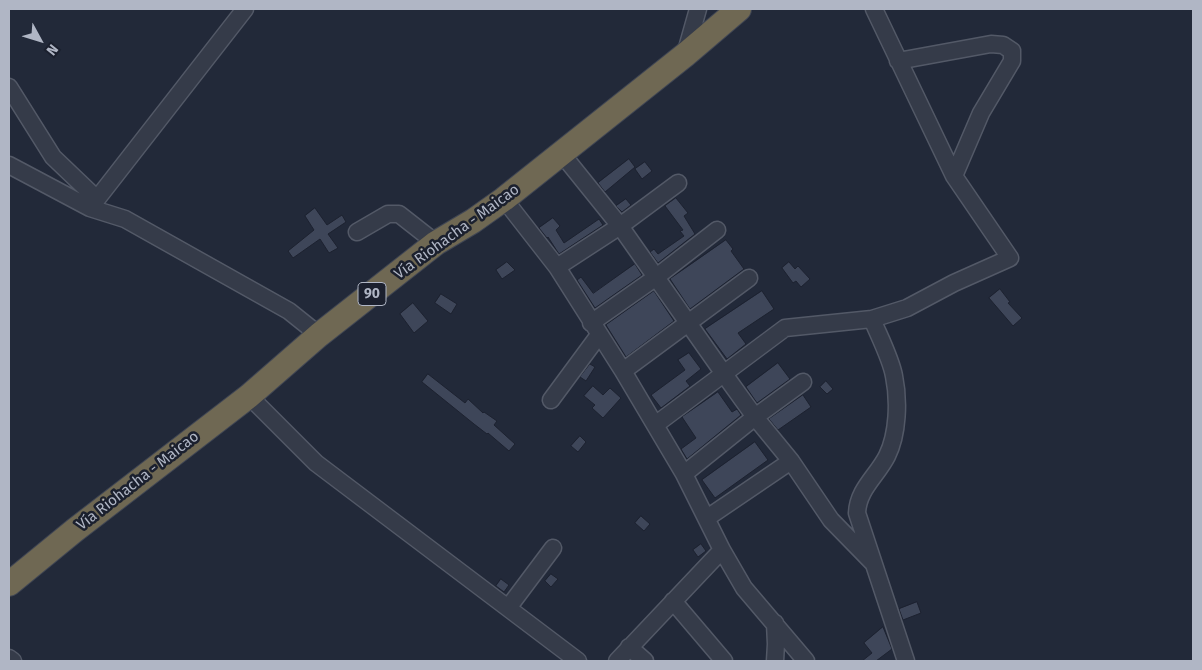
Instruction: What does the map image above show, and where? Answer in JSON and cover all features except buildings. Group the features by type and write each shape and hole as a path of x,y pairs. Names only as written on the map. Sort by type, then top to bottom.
{"highway":[{"name":"Vía Riohacha - Maicao","path":"9,584 75,530 249,396 319,335 436,243 473,221 562,154 739,9"}],"street":[{"path":"94,204 245,9"},
{"path":"685,55 698,9"},
{"path":"655,425 785,328 872,319 907,308 954,283 1010,258 954,176 874,9"},
{"path":"898,61 991,44 1003,45 1012,51 1012,61 981,112 954,176"},
{"path":"9,86 53,157 94,204"},
{"path":"562,154 620,226 755,417 791,461 831,520 874,564"},
{"path":"9,165 38,182 94,204 125,219 289,310 319,335"},
{"path":"557,267 620,226 678,183"},
{"path":"504,199 557,267 623,371 684,474 708,518 722,550 744,588 806,661"},
{"path":"357,232 388,214 400,214 436,243"},
{"path":"551,400 595,329 655,278 717,230"},
{"path":"623,371 750,278"},
{"path":"872,319 894,376 898,421 888,455 862,493 857,503 857,513 906,661"},
{"path":"684,474 755,417 803,382"},
{"path":"249,396 316,463 578,661"},
{"path":"708,518 791,461"},
{"path":"508,608 553,548"},
{"path":"617,661 722,550"},
{"path":"673,601 724,661"},
{"path":"775,623 775,661"},
{"path":"629,647 645,661"},
{"path":"9,658 13,661"}]}
